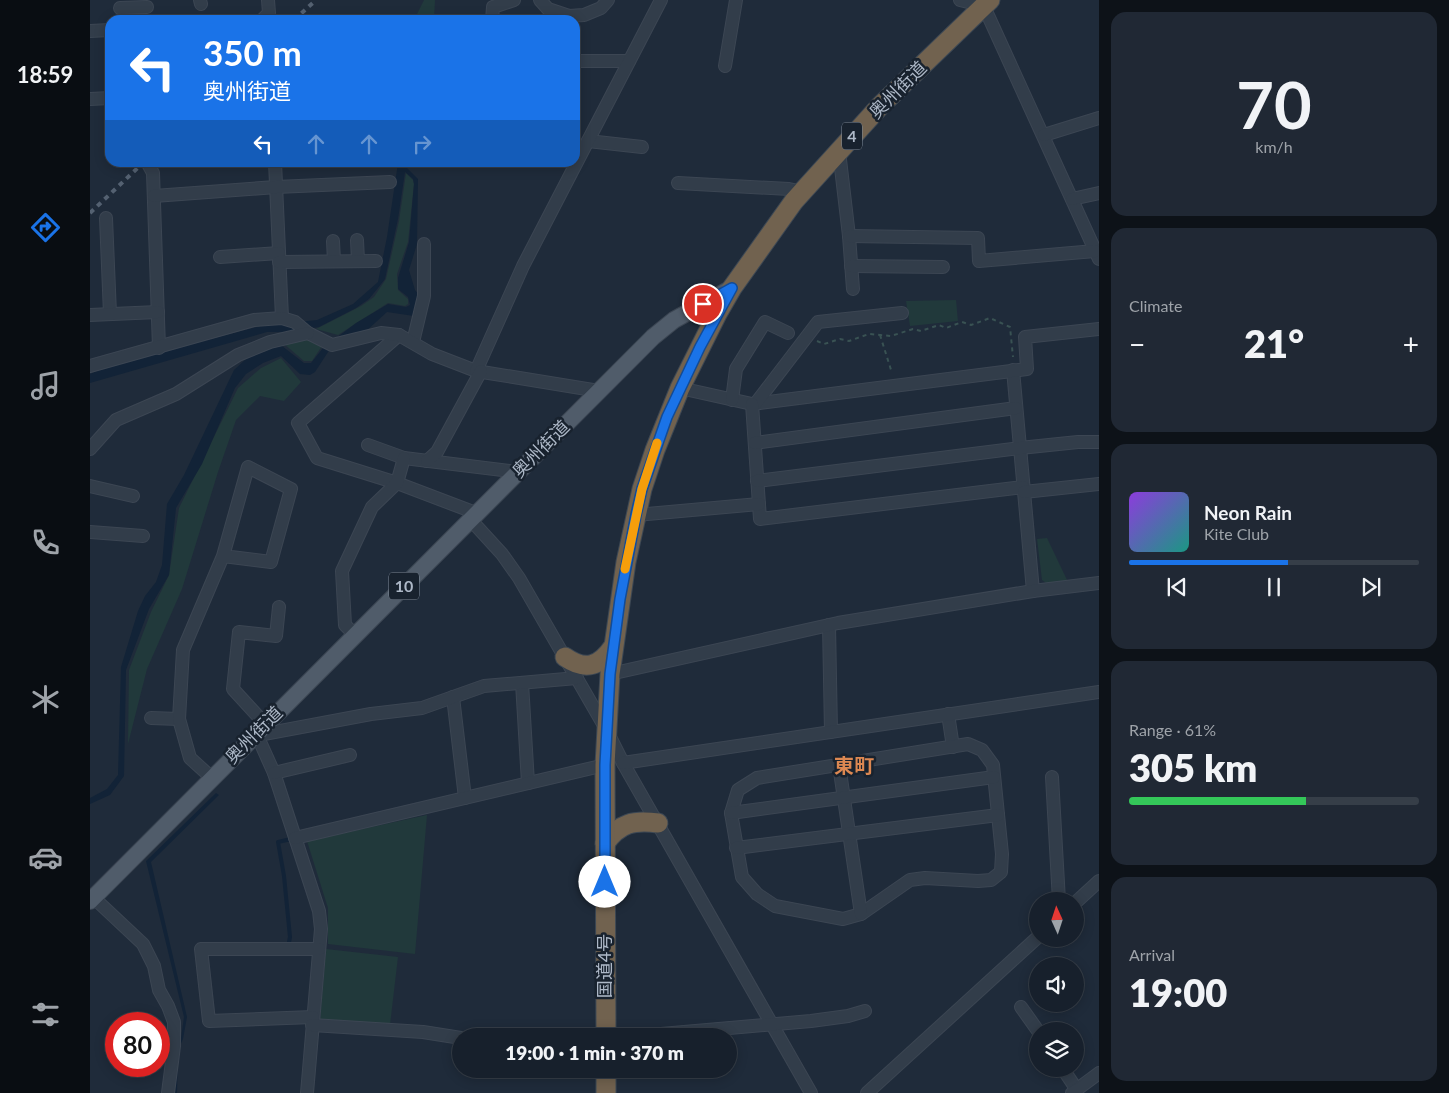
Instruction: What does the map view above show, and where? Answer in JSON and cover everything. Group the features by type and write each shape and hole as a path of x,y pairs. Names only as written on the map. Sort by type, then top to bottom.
{"highway":[{"name":"奥州街道","path":"732,288 802,192 839,150 880,106 985,2"},
{"name":"国道4号","path":"606,1028 606,729 610,674 621,590 636,515 655,450 680,388 732,288"},
{"path":"565,657 574,664 584,666 597,664 606,657 613,647"},
{"path":"605,843 613,833 627,824 641,821 658,823"},
{"path":"606,1078 606,1093"}],"main road":[{"name":"奥州街道","path":"92,899 653,337 674,320 732,288"}],"street":[{"path":"267,15 269,13 268,0"},
{"path":"492,15 493,7 514,0"},
{"path":"540,0 548,9 565,15"},
{"path":"580,15 601,8 608,0"},
{"path":"580,157 661,0"},
{"path":"725,66 736,0"},
{"path":"849,236 978,238 979,262 1097,255 985,2 960,0"},
{"path":"120,9 147,7"},
{"path":"90,30 105,30"},
{"path":"580,61 629,61"},
{"path":"90,99 105,98"},
{"path":"1044,135 1099,118"},
{"path":"588,142 642,146"},
{"path":"839,150 853,289"},
{"path":"150,167 153,172 159,348"},
{"path":"275,167 282,318"},
{"path":"427,461 437,452 478,371 523,266 575,167"},
{"path":"154,196 276,187 390,182"},
{"path":"678,183 789,189 802,192"},
{"path":"1072,199 1099,193"},
{"path":"106,218 110,314"},
{"path":"357,240 358,261"},
{"path":"333,241 334,261"},
{"path":"413,342 424,296 424,244"},
{"path":"220,258 279,257 334,261 376,261"},
{"path":"851,266 943,268"},
{"path":"90,315 158,312"},
{"path":"902,313 818,322 754,404 754,443 760,519 1024,490 1099,484"},
{"path":"90,366 254,320 282,318 295,322 308,333 332,344 381,333 399,335 432,354 478,371 599,391"},
{"path":"732,400 736,369 765,322 788,333"},
{"path":"680,388 754,404 1013,368 1027,369 1025,337 1099,328"},
{"path":"90,449 116,420 176,394 238,355 270,342 308,333"},
{"path":"399,335 298,423 317,458 396,483 473,516 519,578 811,1093"},
{"path":"1013,368 1033,591"},
{"path":"754,443 1016,408"},
{"path":"758,481 1020,448 1078,442 1099,442"},
{"path":"368,445 404,458 518,472"},
{"path":"354,635 345,625 342,571 372,507 396,483 404,458"},
{"path":"212,778 190,758 179,719 183,650 223,556 248,467 291,489 271,562 223,556"},
{"path":"90,486 133,496"},
{"path":"636,515 759,504"},
{"path":"90,532 143,536"},
{"path":"610,674 829,625 1033,591 1099,583"},
{"path":"265,724 233,689 239,632 276,636 279,607"},
{"path":"829,625 831,732"},
{"path":"253,736 371,714 422,708 484,686 577,678"},
{"path":"522,683 528,783"},
{"path":"623,763 1099,692"},
{"path":"453,697 465,798"},
{"path":"948,714 953,747"},
{"path":"151,718 179,719"},
{"path":"253,736 261,744 274,773 319,911 321,929 307,1093"},
{"path":"968,744 982,750 993,765 1002,854 1001,872 991,880 925,878 910,880 861,914 843,919 775,906 757,894 742,877 731,813 738,790 756,778 839,765 968,744"},
{"path":"274,773 350,755"},
{"path":"295,838 605,765"},
{"path":"839,765 861,914"},
{"path":"731,813 994,777"},
{"path":"1052,777 1058,892"},
{"path":"736,848 998,815"},
{"path":"1084,895 1099,881"},
{"path":"92,899 143,944 154,966 159,990 174,1022 174,1046 168,1093"},
{"path":"867,1093 1029,945"},
{"path":"319,949 201,949 209,1021 313,1021 452,1037"},
{"path":"1021,1007 1032,1022"},
{"path":"735,1028 829,1019 865,1011"},
{"path":"1067,1077 1075,1091 1099,1073"}],"path":[{"path":"799,347 817,341 824,344 840,338 849,341 869,334 891,336 913,329 921,331 939,325 946,328 962,322 971,325 990,318 1010,327 1013,368"},
{"path":"880,335 894,381"}],"green space":[{"path":"424,0 435,0 434,15 416,15"},
{"path":"406,173 413,180 414,184 408,242 397,274 398,290 408,299 408,304 405,306 388,303 338,335 316,329 361,306 374,297 386,279 399,221"},
{"path":"956,300 958,321 910,326 906,301"},
{"path":"307,338 322,346 312,361 304,361 283,343"},
{"path":"281,358 301,382 284,401 260,396 236,420 182,589 147,669 128,744 129,670 151,612 169,575 179,508 238,388 261,368"},
{"path":"1047,538 1068,582 1049,585 1042,580 1037,539"},
{"path":"427,815 415,954 328,944 328,908 307,841"},
{"path":"326,949 398,957 390,1025 320,1020"}],"water":[{"path":"397,167 406,167 418,179 417,244 409,270 415,290 419,295 414,316 387,312 364,333 330,349 315,372 310,375 300,374 281,356 263,363 246,374 235,388 202,464 176,508 169,575 149,609 126,670 124,776 110,795 90,804 90,798 107,789 118,775 121,667 138,611 145,596 156,582 162,565 167,504 184,475 234,370 246,359 265,350 282,346 304,363 311,363 323,348 356,323 388,304 406,307 410,305 408,297 398,289 398,278 409,242 413,179 405,172 398,219 385,279 369,299 356,308 319,327 290,332 267,332 90,383 90,374 110,365 261,326 317,320 353,304 378,282"},
{"path":"216,793 219,795 151,862 187,1017 183,1039 178,1050 177,1093 174,1093 176,1049 181,1038 184,1017 146,861"}],"waterway":[{"path":"289,942 284,876 278,842 291,839 290,837"}],"railway":[{"path":"300,15 316,0"},
{"path":"90,213 139,167"}],"slow traffic":[{"path":"625,569 642,489 657,443"}],"district":[{"name":"東町","path":"854,766"}],"route":[{"path":"605,882 605,765 610,674 623,580 636,515 642,489 667,417 700,347 732,288 703,304"}]}
